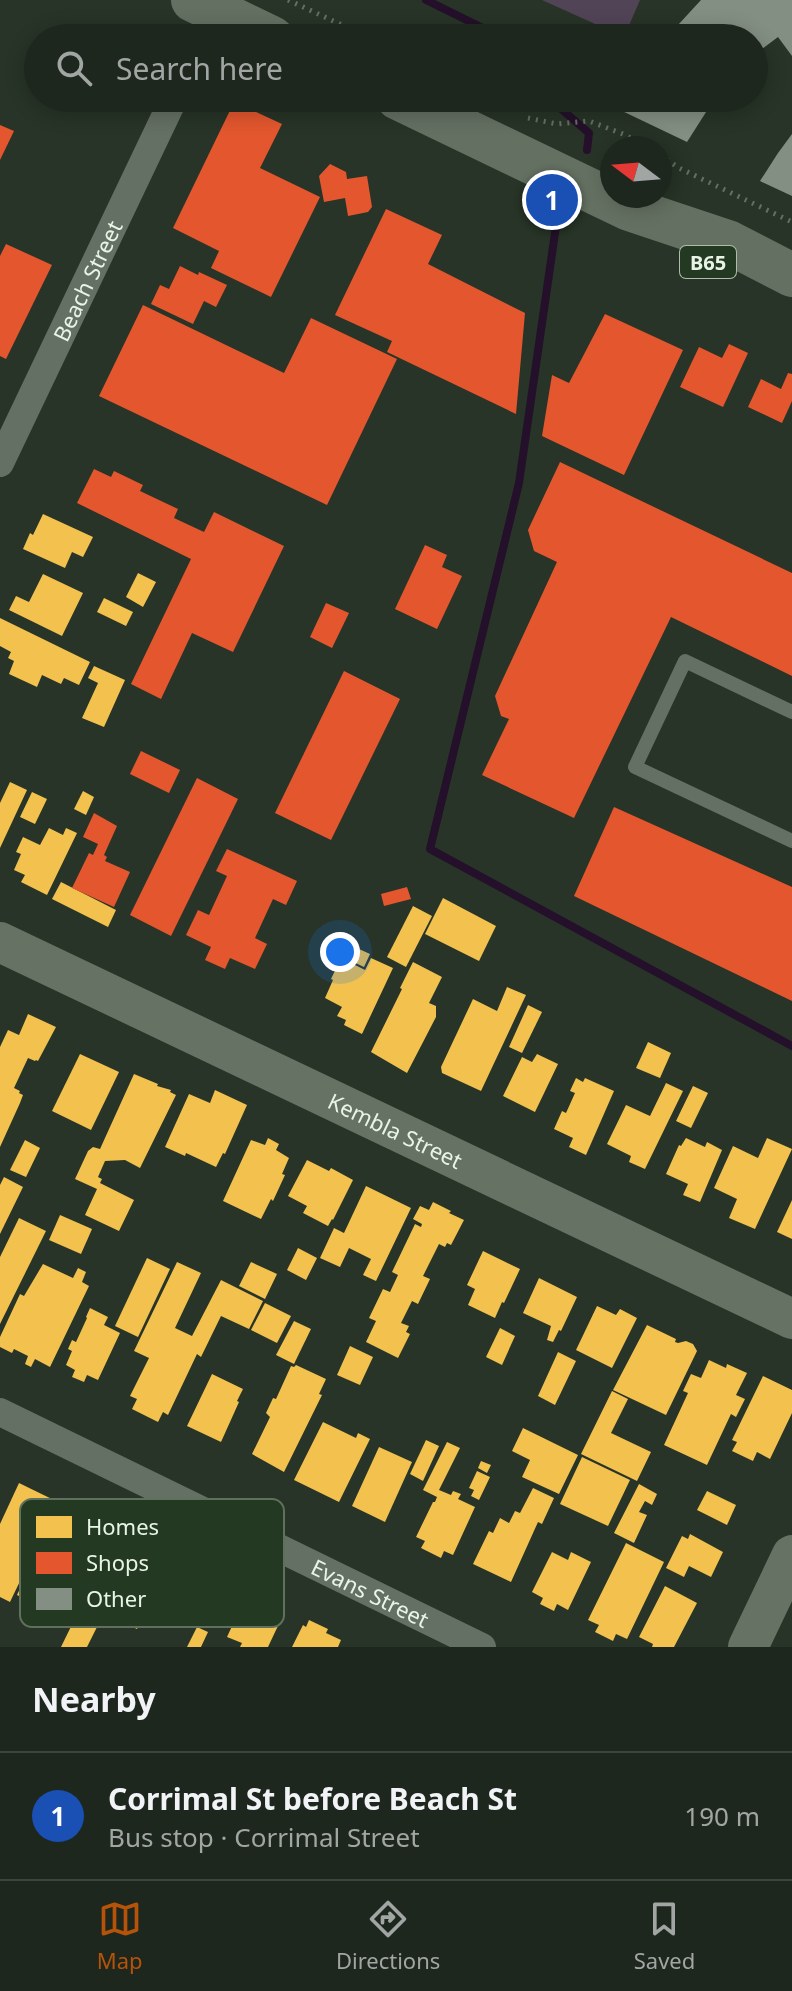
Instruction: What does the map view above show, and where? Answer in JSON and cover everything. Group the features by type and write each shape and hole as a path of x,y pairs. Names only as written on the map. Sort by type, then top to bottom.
{"main road":[{"path":"204,16 229,24"},
{"name":"B65","path":"427,112 629,209 728,242 792,275"},
{"name":"B65","path":"629,209 714,266 792,306"}],"street":[{"name":"Beach Street","path":"4,445 167,112"},
{"name":"Kembla Street","path":"0,942 792,1319"},
{"name":"Evans Street","path":"0,1412 178,1499"},
{"name":"Evans Street","path":"284,1550 482,1647"},
{"path":"748,1647 792,1555"}],"lane":[{"path":"792,712 685,661 635,767 792,841"}],"path":[{"path":"288,0 340,24"},
{"path":"526,118 557,124 589,121 627,136"},
{"path":"672,163 792,222"}],"shaded area":[{"path":"542,0 640,0 630,24 595,24"}],"building: Homes":[{"path":"43,514 93,537 83,557 72,552 65,568 23,549"},
{"path":"138,573 156,582 143,607 126,597"},
{"path":"43,574 83,593 62,636 9,610 16,596 29,602"},
{"path":"104,598 133,612 126,626 97,612"},
{"path":"0,618 90,662 79,685 64,678 61,684 42,675 37,687 9,674 14,661 8,658 11,652 0,646"},
{"path":"94,666 125,680 104,727 82,718 98,683 88,678"},
{"path":"10,782 27,790 0,848 0,803"},
{"path":"83,791 94,797 86,815 74,809"},
{"path":"32,792 47,799 35,824 20,817"},
{"path":"49,828 63,835 66,828 77,833 47,895 21,882 25,875 14,870 21,854 16,852 23,837 40,845"},
{"path":"61,882 116,910 108,927 52,899"},
{"path":"443,898 496,926 479,961 425,934"},
{"path":"413,906 432,916 406,967 387,957"},
{"path":"348,944 370,954 364,967 343,957"},
{"path":"341,958 365,970 371,958 393,968 362,1034 344,1025 346,1020 337,1016 342,1007 325,998"},
{"path":"413,962 442,977 429,1003 436,1006 436,1017 407,1073 371,1052"},
{"path":"507,987 526,995 481,1091 442,1073 441,1067 473,999 497,1011"},
{"path":"528,1005 542,1012 522,1053 509,1047"},
{"path":"28,1014 56,1027 38,1061 28,1058 14,1088 23,1095 0,1147 0,1047 8,1030 19,1035"},
{"path":"648,1042 671,1053 660,1078 636,1068"},
{"path":"80,1054 119,1072 91,1130 52,1111"},
{"path":"537,1054 558,1064 535,1112 503,1096 522,1057 532,1062"},
{"path":"134,1074 176,1095 140,1168 125,1160 105,1161 98,1177 102,1179 100,1183 134,1200 119,1231 85,1215 97,1189 75,1179 88,1151 93,1147 100,1149"},
{"path":"576,1078 583,1082 585,1078 614,1091 586,1155 569,1147 573,1138 554,1129 575,1093 570,1091"},
{"path":"666,1083 683,1091 645,1169 629,1162 631,1156 607,1144 626,1105 650,1116"},
{"path":"693,1086 708,1093 691,1128 676,1121"},
{"path":"215,1090 247,1105 216,1167 165,1147 189,1094 210,1103"},
{"path":"268,1138 279,1144 276,1150 289,1158 282,1174 285,1175 261,1219 223,1201 251,1140 265,1145"},
{"path":"686,1138 705,1147 707,1142 722,1150 700,1202 683,1195 688,1184 666,1174 679,1145"},
{"path":"767,1138 792,1149 755,1229 729,1218 737,1199 714,1188 733,1146 758,1158"},
{"path":"25,1140 40,1148 26,1177 10,1170"},
{"path":"307,1160 353,1180 328,1226 303,1213 307,1206 288,1196"},
{"path":"4,1177 23,1187 0,1234 0,1185"},
{"path":"366,1186 411,1208 376,1281 363,1275 371,1259 349,1248 340,1267 320,1258 334,1228 344,1233"},
{"path":"792,1200 792,1239 777,1232"},
{"path":"433,1202 464,1220 451,1245 447,1243 445,1247 439,1244 423,1276 430,1279 418,1304 412,1301 401,1323 409,1326 406,1332 410,1334 398,1358 366,1342 376,1321 369,1318 383,1289 390,1292 398,1275 392,1272 415,1224 421,1227 422,1224 413,1219 420,1206 429,1210"},
{"path":"60,1215 92,1229 81,1254 49,1240"},
{"path":"19,1218 46,1231 0,1324 0,1257"},
{"path":"298,1248 317,1258 306,1280 287,1270"},
{"path":"483,1251 520,1269 495,1318 468,1305 475,1289 467,1285"},
{"path":"147,1258 170,1269 138,1337 115,1326"},
{"path":"177,1262 201,1273 175,1328 192,1336 221,1280 263,1301 249,1329 221,1316 201,1357 197,1354 168,1415 163,1412 158,1422 132,1409 137,1399 130,1396 149,1358 134,1351"},
{"path":"251,1262 277,1274 265,1299 239,1286"},
{"path":"43,1264 73,1278 78,1268 86,1272 82,1282 89,1286 50,1367 35,1359 31,1367 25,1364 28,1356 0,1347 0,1337 20,1294 24,1296"},
{"path":"539,1278 577,1297 553,1342 547,1340 551,1326 523,1313"},
{"path":"265,1303 291,1316 277,1343 251,1330"},
{"path":"597,1306 616,1315 620,1309 637,1318 612,1368 576,1350"},
{"path":"90,1308 108,1317 104,1325 120,1333 98,1380 87,1375 84,1382 72,1377 75,1370 66,1365 72,1351 68,1349 72,1340 76,1342"},
{"path":"294,1321 311,1329 294,1364 276,1355"},
{"path":"647,1325 676,1339 675,1342 693,1344 697,1351 666,1415 613,1390"},
{"path":"500,1328 515,1336 502,1365 486,1357"},
{"path":"350,1346 373,1357 360,1385 337,1375"},
{"path":"558,1352 576,1361 555,1405 538,1396"},
{"path":"709,1360 747,1373 736,1395 745,1399 736,1417 731,1414 707,1465 664,1445 688,1393 683,1391 691,1374 701,1378"},
{"path":"296,1365 326,1379 319,1394 322,1395 284,1472 252,1454 270,1417 266,1413 273,1398 276,1399 291,1366"},
{"path":"212,1374 243,1389 221,1442 187,1426"},
{"path":"763,1376 792,1390 792,1413 770,1459 757,1452 753,1461 732,1451 737,1442 732,1440"},
{"path":"612,1391 628,1399 611,1433 651,1452 637,1481 581,1454"},
{"path":"323,1422 356,1438 358,1433 370,1439 339,1502 294,1480"},
{"path":"523,1428 578,1455 559,1494 522,1477 530,1460 512,1451"},
{"path":"426,1440 439,1446 423,1481 410,1474"},
{"path":"447,1442 460,1448 439,1490 451,1495 453,1491 461,1494 458,1499 475,1507 453,1555 444,1551 441,1558 421,1548 425,1541 416,1537 437,1497 423,1490"},
{"path":"379,1447 412,1462 385,1522 352,1506"},
{"path":"582,1457 630,1480 608,1526 560,1504"},
{"path":"481,1461 491,1465 487,1473 478,1468"},
{"path":"477,1471 490,1477 479,1500 471,1496 474,1490 469,1488"},
{"path":"19,1483 52,1499 20,1499 20,1581 10,1602 0,1597 0,1524"},
{"path":"639,1484 657,1494 652,1505 645,1501 639,1512 647,1515 634,1543 614,1533"},
{"path":"533,1488 554,1498 542,1524 538,1522 511,1582 473,1564 489,1531 493,1533 500,1518 509,1523 515,1511 520,1513"},
{"path":"707,1491 736,1505 727,1525 697,1510"},
{"path":"690,1534 723,1552 711,1577 689,1566 684,1577 666,1568 682,1536 688,1539"},
{"path":"626,1543 664,1562 627,1639 616,1634 613,1641 595,1632 599,1625 588,1620"},
{"path":"552,1552 568,1560 571,1552 591,1562 568,1610 557,1604 554,1611 540,1604 543,1598 532,1592"},
{"path":"665,1586 697,1603 674,1647 652,1647 653,1644 639,1637"},
{"path":"309,1620 328,1629 326,1633 341,1640 338,1647 292,1647 303,1625 306,1627"},
{"path":"71,1627 97,1627 87,1647 61,1647"},
{"path":"197,1627 208,1632 201,1647 187,1647"},
{"path":"232,1627 277,1627 268,1647 240,1647 242,1643 227,1637"}],"building: Shops":[{"path":"229,112 256,112 282,124 260,168 320,197 271,297 211,268 219,251 173,228"},
{"path":"0,125 14,131 0,160"},
{"path":"330,164 346,172 347,179 367,176 372,207 368,212 348,216 345,198 324,202 319,176"},
{"path":"386,209 442,235 428,264 525,313 516,414 387,352 392,341 335,315"},
{"path":"6,244 52,265 6,359 0,356 0,256"},
{"path":"180,266 227,285 216,307 204,301 193,324 151,304 160,285 169,289"},
{"path":"143,305 284,373 311,318 397,359 327,505 99,396"},
{"path":"605,314 683,350 624,475 542,436 552,375 569,383"},
{"path":"729,344 748,353 723,407 680,387 699,347 722,358"},
{"path":"788,373 792,374 792,401 782,423 748,407 761,379 781,389"},
{"path":"560,462 792,573 792,676 671,617 574,818 482,775 509,719 501,716 495,696 557,562 534,551 528,530"},
{"path":"94,469 111,477 114,471 143,485 140,491 178,509 174,518 204,532 214,512 284,546 233,652 192,633 161,699 131,684 191,559 77,503"},
{"path":"425,545 447,555 442,567 462,576 437,629 395,609"},
{"path":"326,603 349,613 332,648 310,637"},
{"path":"344,671 400,699 331,840 275,813"},
{"path":"141,751 180,770 169,793 130,774"},
{"path":"197,778 238,799 171,936 130,915"},
{"path":"614,807 792,887 792,1001 574,896"},
{"path":"94,813 117,826 104,855 107,857 105,861 130,872 114,907 72,888 89,853 93,855 98,844 83,837"},
{"path":"227,849 297,881 286,905 273,899 255,938 267,944 255,969 230,958 225,969 205,960 211,947 186,935 198,910 209,915 227,876 216,871"},
{"path":"407,887 411,899 384,906 381,894"}],"building: Other":[{"path":"701,0 792,0 792,56 778,37 768,44 768,24 679,24"},
{"path":"624,112 706,112 687,142"},
{"path":"792,134 792,196 760,181"}],"waterway":[{"path":"426,0 475,24"},
{"path":"565,112 589,133 587,150"},
{"path":"557,219 519,483 430,849 792,1046"}],"place":[{"name":"Corrimal St before Beach St","path":"552,200"}]}
